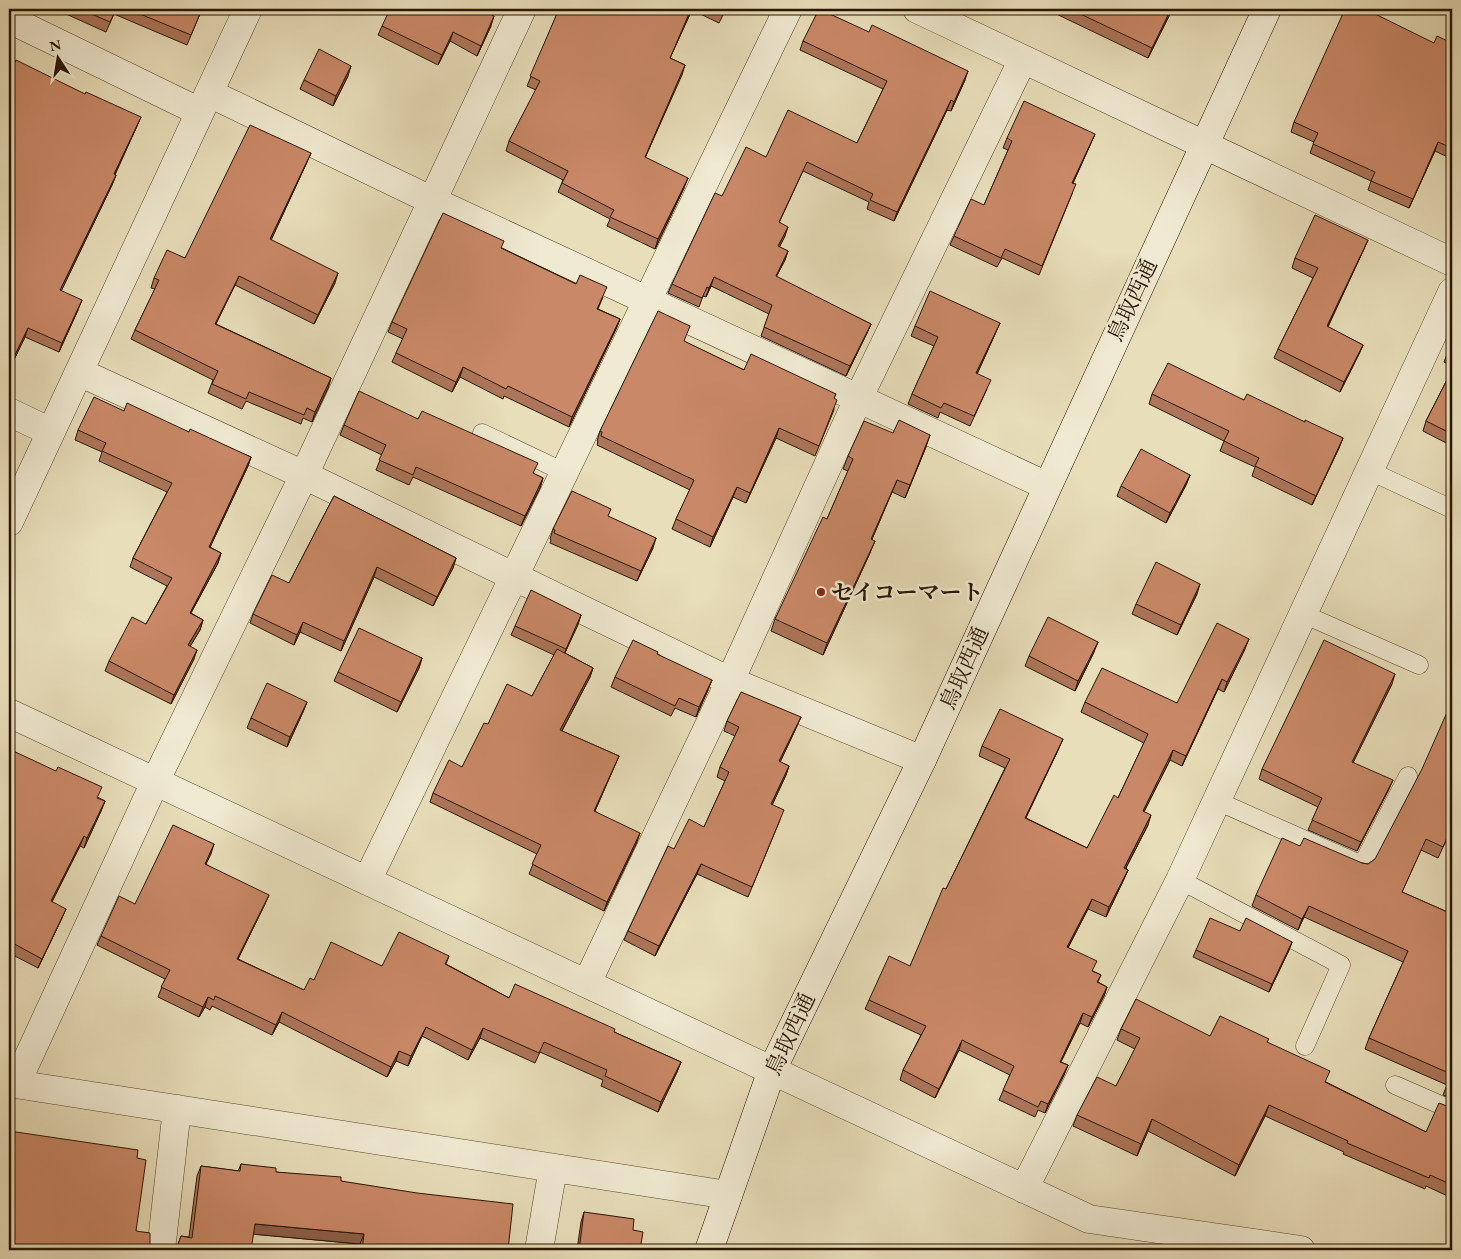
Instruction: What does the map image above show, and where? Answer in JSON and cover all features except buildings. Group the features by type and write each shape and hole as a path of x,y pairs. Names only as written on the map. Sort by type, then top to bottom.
{"street":[{"path":"9,522 248,9"},
{"path":"522,9 304,475 155,782 12,1084 728,1195"},
{"path":"367,881 788,9"},
{"path":"917,9 946,15 1023,59 1452,262"},
{"name":"鳥取西通","path":"709,1250 772,1070 922,760 1267,9"},
{"path":"9,19 433,201 1047,486"},
{"path":"587,983 730,680 858,399 1023,59"},
{"path":"1024,1188 1180,880 1452,292"},
{"path":"79,372 304,475 730,680 922,760"},
{"path":"9,412 51,432"},
{"path":"9,713 1089,1219 1223,1244 1300,1250"},
{"path":"161,1250 177,1109"},
{"path":"539,1250 553,1168"}],"lane":[{"path":"482,433 564,472"},
{"path":"1370,471 1452,509"},
{"path":"1303,614 1419,665"},
{"path":"1217,801 1362,865 1408,776"},
{"path":"1180,880 1341,965 1305,1046"},
{"path":"1395,1085 1452,1110"}],"place":[{"name":"セイコーマート","path":"821,592"}]}
